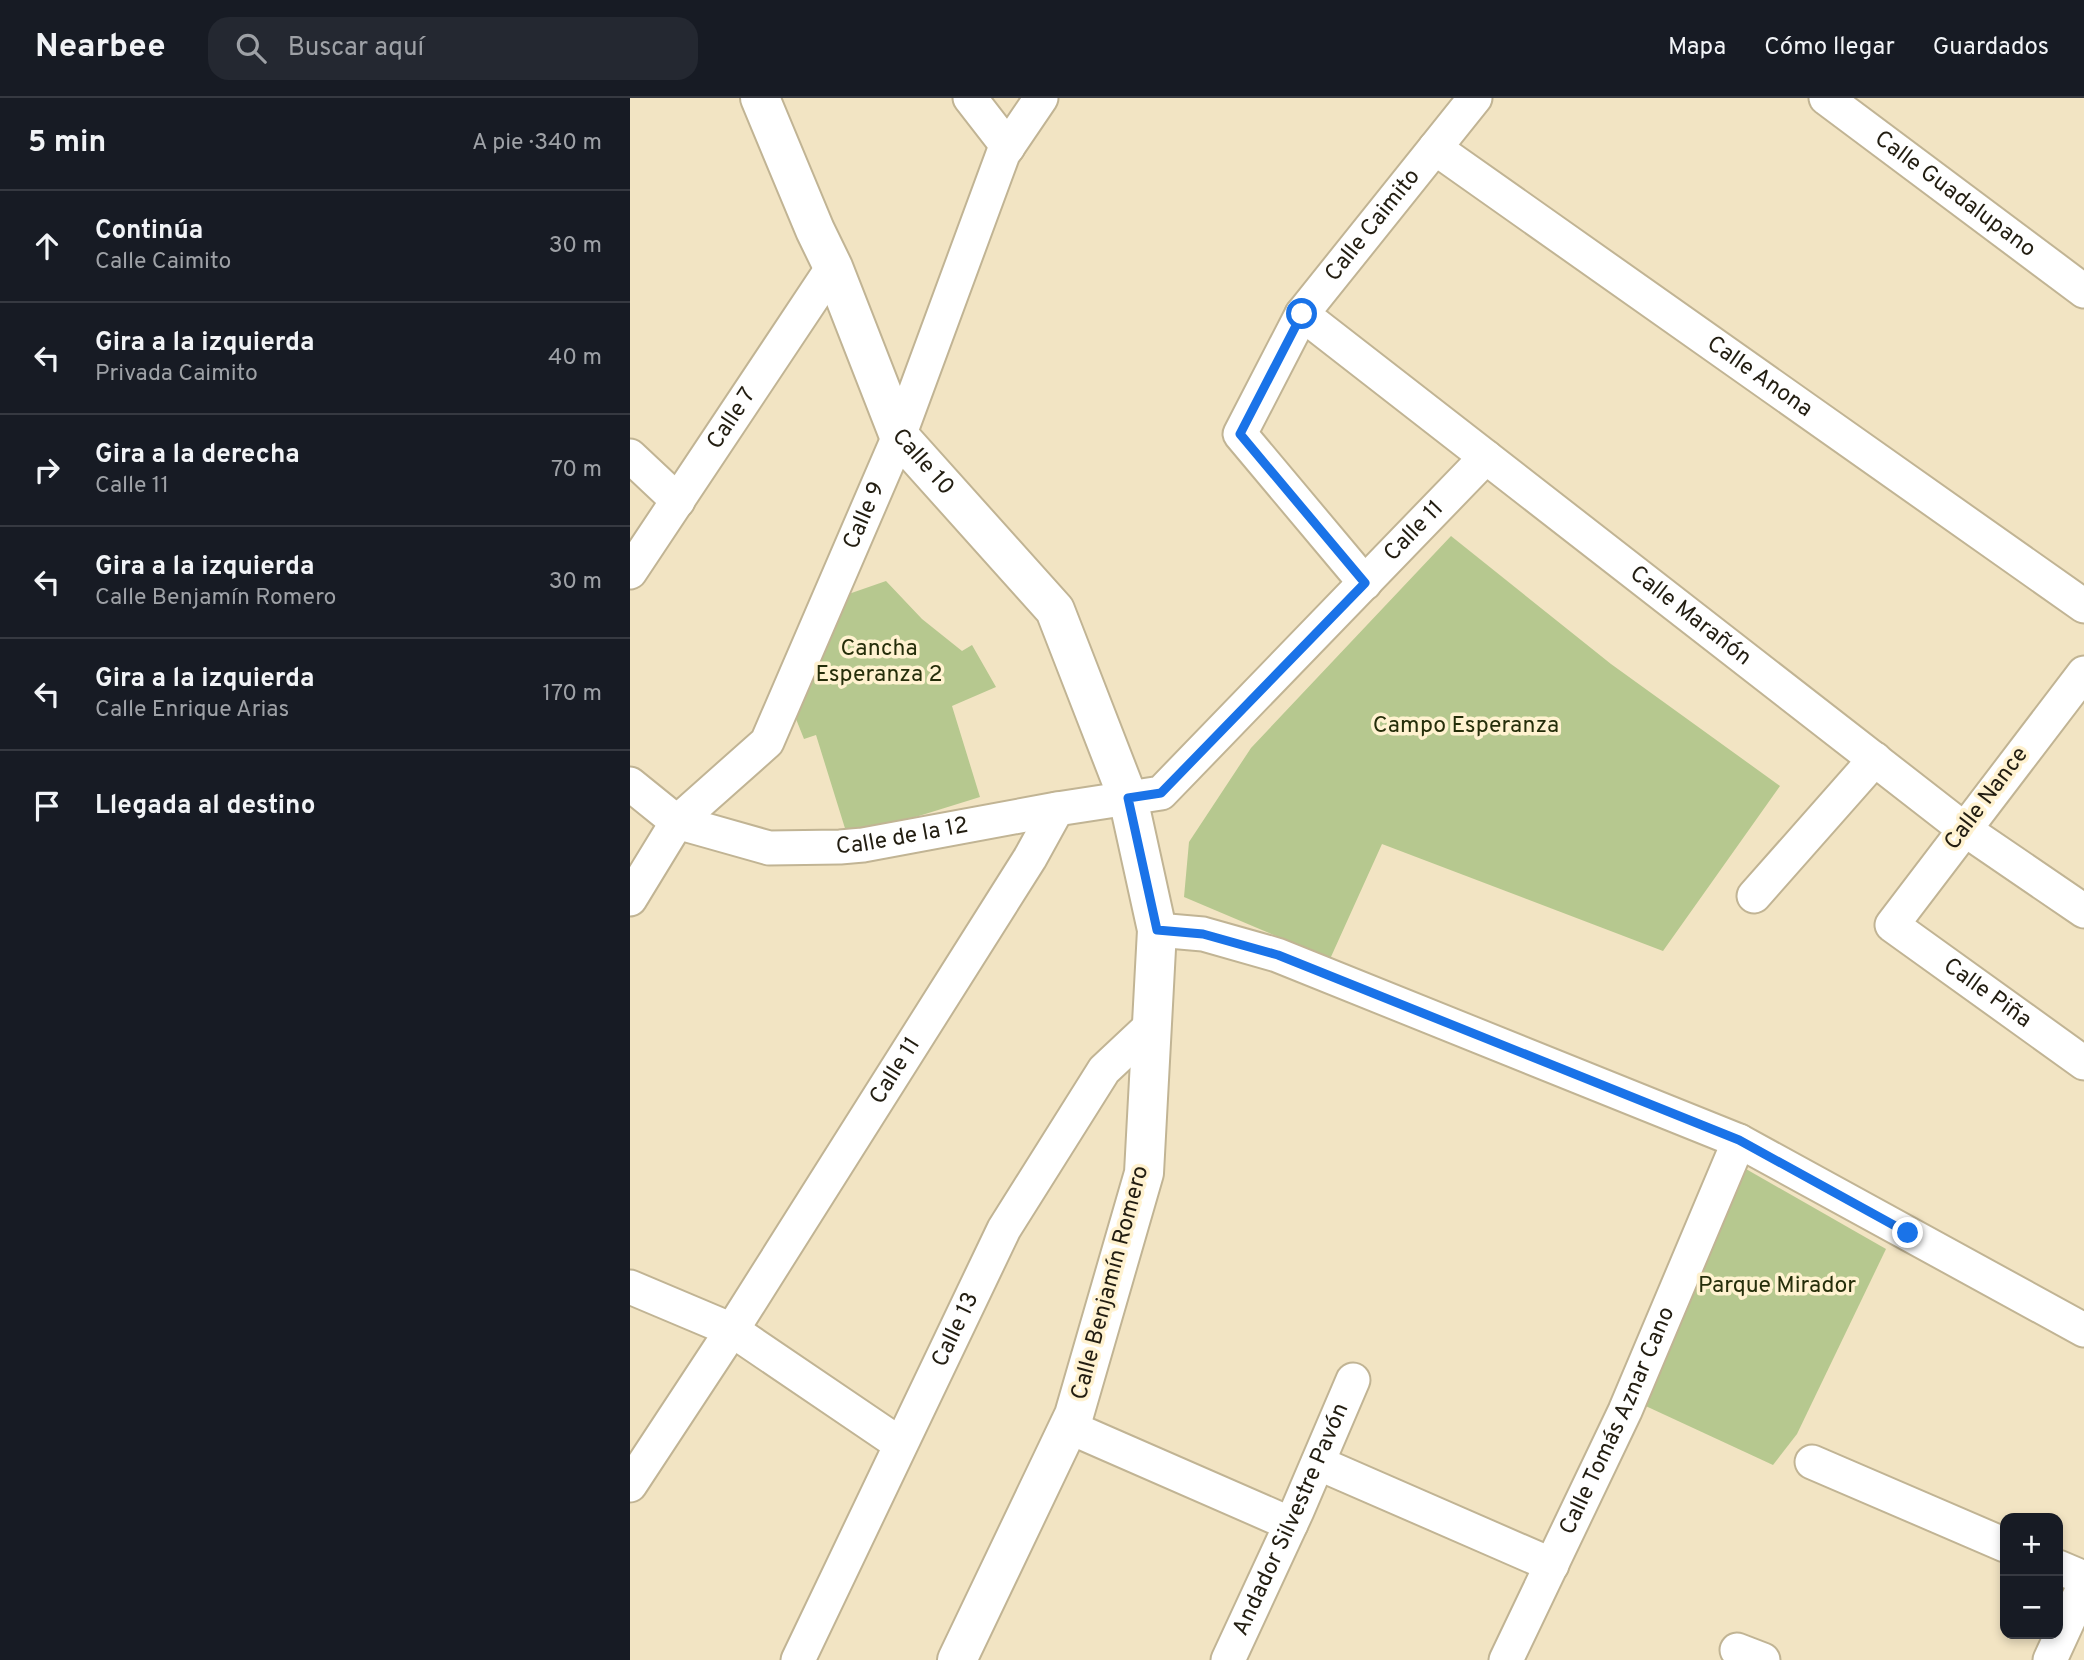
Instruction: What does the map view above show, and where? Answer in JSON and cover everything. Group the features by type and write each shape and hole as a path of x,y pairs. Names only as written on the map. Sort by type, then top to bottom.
{"street":[{"name":"Calle 10","path":"760,98 815,230 834,267 899,436 1055,610 1128,798"},
{"path":"970,98 1008,147"},
{"name":"Calle 9","path":"630,900 677,822 767,742 899,436 1003,154 1041,98"},
{"name":"Calle Caimito","path":"1365,583 1240,434 1302,314 1475,98"},
{"name":"Calle Guadalupano","path":"1826,98 2084,291"},
{"name":"Calle Anona","path":"1435,148 2084,606"},
{"name":"Calle 7","path":"630,572 834,267"},
{"name":"Calle Marañón","path":"1302,314 1964,829 2084,911"},
{"path":"630,456 678,501"},
{"name":"Calle 11","path":"1128,798 1161,793 1486,457"},
{"name":"Calle Nance","path":"1892,925 2084,673"},
{"path":"1754,896 1875,759"},
{"path":"630,784 677,822"},
{"name":"Calle de la 12","path":"677,822 769,848 840,847 1128,798"},
{"name":"Calle Benjamín Romero","path":"957,1660 1074,1415 1144,1173 1157,930 1128,798"},
{"name":"Calle 11","path":"630,1485 732,1330 1023,870 1057,809"},
{"name":"Calle Piña","path":"1892,925 2083,1061"},
{"path":"1157,930 1203,934 1278,955 1739,1140 2084,1329"},
{"name":"Calle 13","path":"798,1660 1004,1229 1104,1070 1152,1025"},
{"name":"Calle Tomás Aznar Cano","path":"1506,1660 1626,1411 1739,1140"},
{"path":"630,1287 732,1330 901,1444"},
{"name":"Andador Silvestre Pavón","path":"1228,1660 1353,1380"},
{"path":"1069,1427 1291,1524"},
{"path":"1812,1462 2000,1543"},
{"path":"1318,1463 1552,1564"},
{"path":"2063,1569 2084,1578"},
{"path":"2050,1660 2084,1586"}],"green space":[{"name":"Campo Esperanza","path":"1451,536 1611,664 1780,786 1663,951 1382,844 1330,959 1184,897 1189,842 1251,748"},
{"name":"Cancha Esperanza 2","path":"886,581 922,619 962,651 972,645 996,687 952,706 980,797 848,838 816,735 804,739 792,709 840,597"},
{"name":"Parque Mirador","path":"1739,1165 1886,1249 1797,1434 1773,1465 1637,1402"}],"route":[{"path":"1302,314 1240,434 1365,583 1161,793 1128,798 1157,930 1203,934 1278,955 1345,981 1739,1140 1908,1233"}]}
